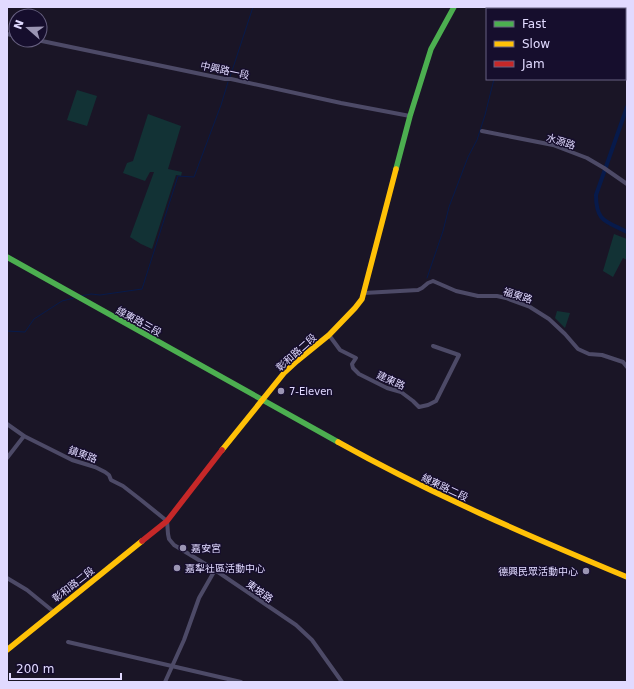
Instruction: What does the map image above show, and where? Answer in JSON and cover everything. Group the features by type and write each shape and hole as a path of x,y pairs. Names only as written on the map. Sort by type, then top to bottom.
{"main road":[{"name":"彰和路二段","path":"7,650 167,521 284,373 297,360 329,335 362,299 410,116 431,49 454,7"},
{"name":"線東路三段","path":"7,257 262,399"},
{"name":"線東路二段","path":"262,399 372,461 428,490 627,577"}],"street":[{"name":"中興路一段","path":"48,42 231,79 334,102 410,116"},
{"name":"水源路","path":"482,131 553,145 587,158 627,184"},
{"name":"福東路","path":"364,293 418,290 428,283 434,282 456,291 478,296 497,296 506,298 530,306 565,334 578,348 589,354 623,362 627,367"},
{"name":"建東路","path":"329,335 340,350 356,358 352,364 353,368 359,374 387,388 401,392 419,407 436,401 459,355 433,346"},
{"name":"鎮東路","path":"7,424 24,436 72,460 95,467 105,472 109,475 111,480 129,491 167,521"},
{"path":"7,458 24,436"},
{"name":"東坡路","path":"167,521 169,539 174,545 215,570 296,625 312,640 342,682"},
{"path":"165,682 184,640 199,598 215,570"},
{"path":"7,578 27,590 54,612"},
{"path":"68,642 241,682"}],"green space":[{"path":"77,90 97,96 87,126 67,120"},
{"path":"148,114 181,126 168,169 182,172 181,176 176,175 152,249 130,237 154,172 150,172 145,181 123,173 127,163 133,161"},
{"path":"614,234 627,239 627,260 623,258 613,277 603,271"},
{"path":"557,311 570,313 565,328 555,318"}],"waterway":[{"path":"230,77 253,7"},
{"path":"427,278 443,231 449,207 468,157 477,140 494,80"},
{"path":"81,296 142,289 178,176 194,177 228,82"},
{"path":"627,107 596,195 596,204 600,216 608,223 627,232"},
{"path":"7,331 25,332 34,319 62,301 74,298"}],"traffic: fast":[{"path":"396,169 410,116 431,49 454,7"},
{"path":"7,257 338,442"}],"traffic: slow":[{"path":"222,450 284,373 329,335 362,299 396,169"},
{"path":"338,442 444,497 627,577"},
{"path":"7,650 142,541"}],"traffic: jam":[{"path":"142,541 167,521 222,450"}],"place":[{"name":"7-Eleven","path":"281,391"},
{"name":"嘉安宮","path":"183,548"},
{"name":"嘉犁社區活動中心","path":"177,568"},
{"name":"德興民眾活動中心","path":"586,571"}]}
